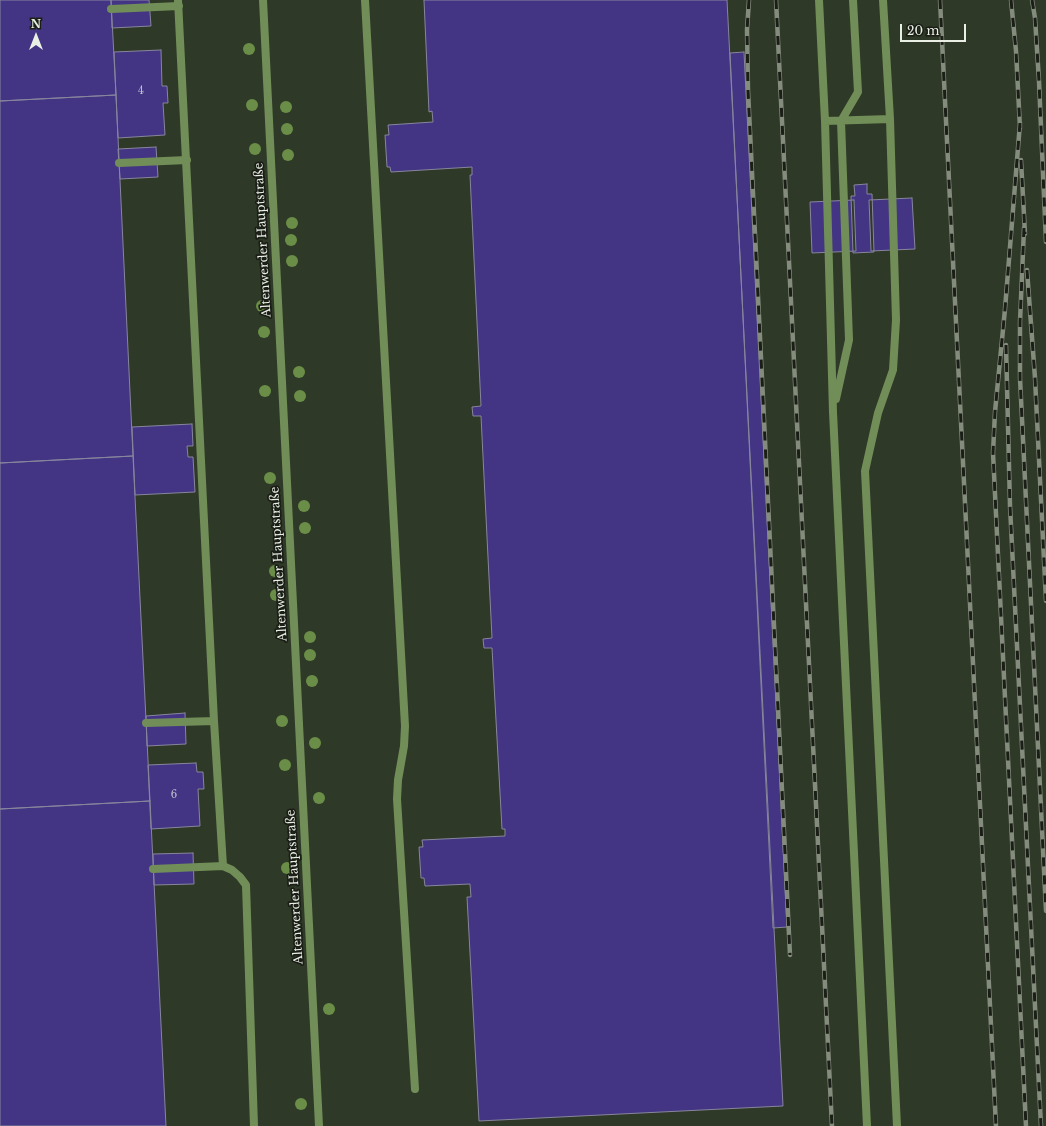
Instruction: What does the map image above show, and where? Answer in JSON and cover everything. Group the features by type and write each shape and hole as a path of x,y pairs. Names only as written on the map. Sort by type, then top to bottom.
{"street":[{"name":"Altenwerder Hauptstraße","path":"263,0 319,1126"},
{"path":"365,0 405,726 397,799 415,1089"},
{"path":"819,0 825,121 833,412 867,1126"},
{"path":"833,412 849,340 842,121 858,92 853,0"},
{"path":"883,0 890,119 896,320 893,370 878,414 865,471 896,1126"},
{"path":"111,9 179,3 214,721 223,866"},
{"path":"825,121 890,119"},
{"path":"119,163 187,160"},
{"path":"146,723 214,721"},
{"path":"153,869 223,866 232,870 246,885 254,1126"}],"building":[{"path":"0,0 111,0 116,95 0,101"},
{"path":"111,0 149,0 151,26 112,28"},
{"path":"424,0 727,0 783,1106 479,1121 467,897 471,897 470,884 425,886 424,878 421,878 419,847 423,847 422,840 505,836 505,829 502,829 492,648 484,648 483,639 492,638 481,416 473,416 472,407 481,406 470,175 472,175 472,167 391,172 390,167 387,167 385,135 389,135 388,125 433,122 432,111 429,112"},
{"path":"161,50 162,86 167,86 168,103 163,103 165,135 118,138 114,52"},
{"path":"744,52 787,927 773,928 730,53"},
{"path":"116,95 133,456 0,463 0,101"},
{"path":"156,147 158,177 120,179 118,149"},
{"path":"867,184 867,194 872,194 874,252 853,253 851,196 855,196 854,185"},
{"path":"912,198 915,249 871,251 869,200"},
{"path":"854,200 856,251 812,253 810,202"},
{"path":"192,424 193,446 187,446 188,457 193,457 195,492 135,495 132,427"},
{"path":"133,456 150,801 0,809 0,463"},
{"path":"185,713 186,744 147,746 146,716"},
{"path":"196,763 197,772 203,772 204,789 198,789 200,826 151,829 148,765"},
{"path":"150,801 166,1126 0,1126 0,809"},
{"path":"193,853 194,884 154,885 153,854"}],"railway":[{"path":"749,0 747,30 748,90 790,955"},
{"path":"776,0 832,1126"},
{"path":"940,0 996,1126"},
{"path":"1011,0 1016,51 1020,128"},
{"path":"1032,0 1035,18 1039,81 1046,242"},
{"path":"1020,123 995,412 993,453 1026,1126"},
{"path":"1021,160 1025,234"},
{"path":"1024,228 1020,322 1020,378 1046,911"},
{"path":"1027,270 1035,378 1046,601"},
{"path":"1006,345 1010,506 1041,1126"}]}
